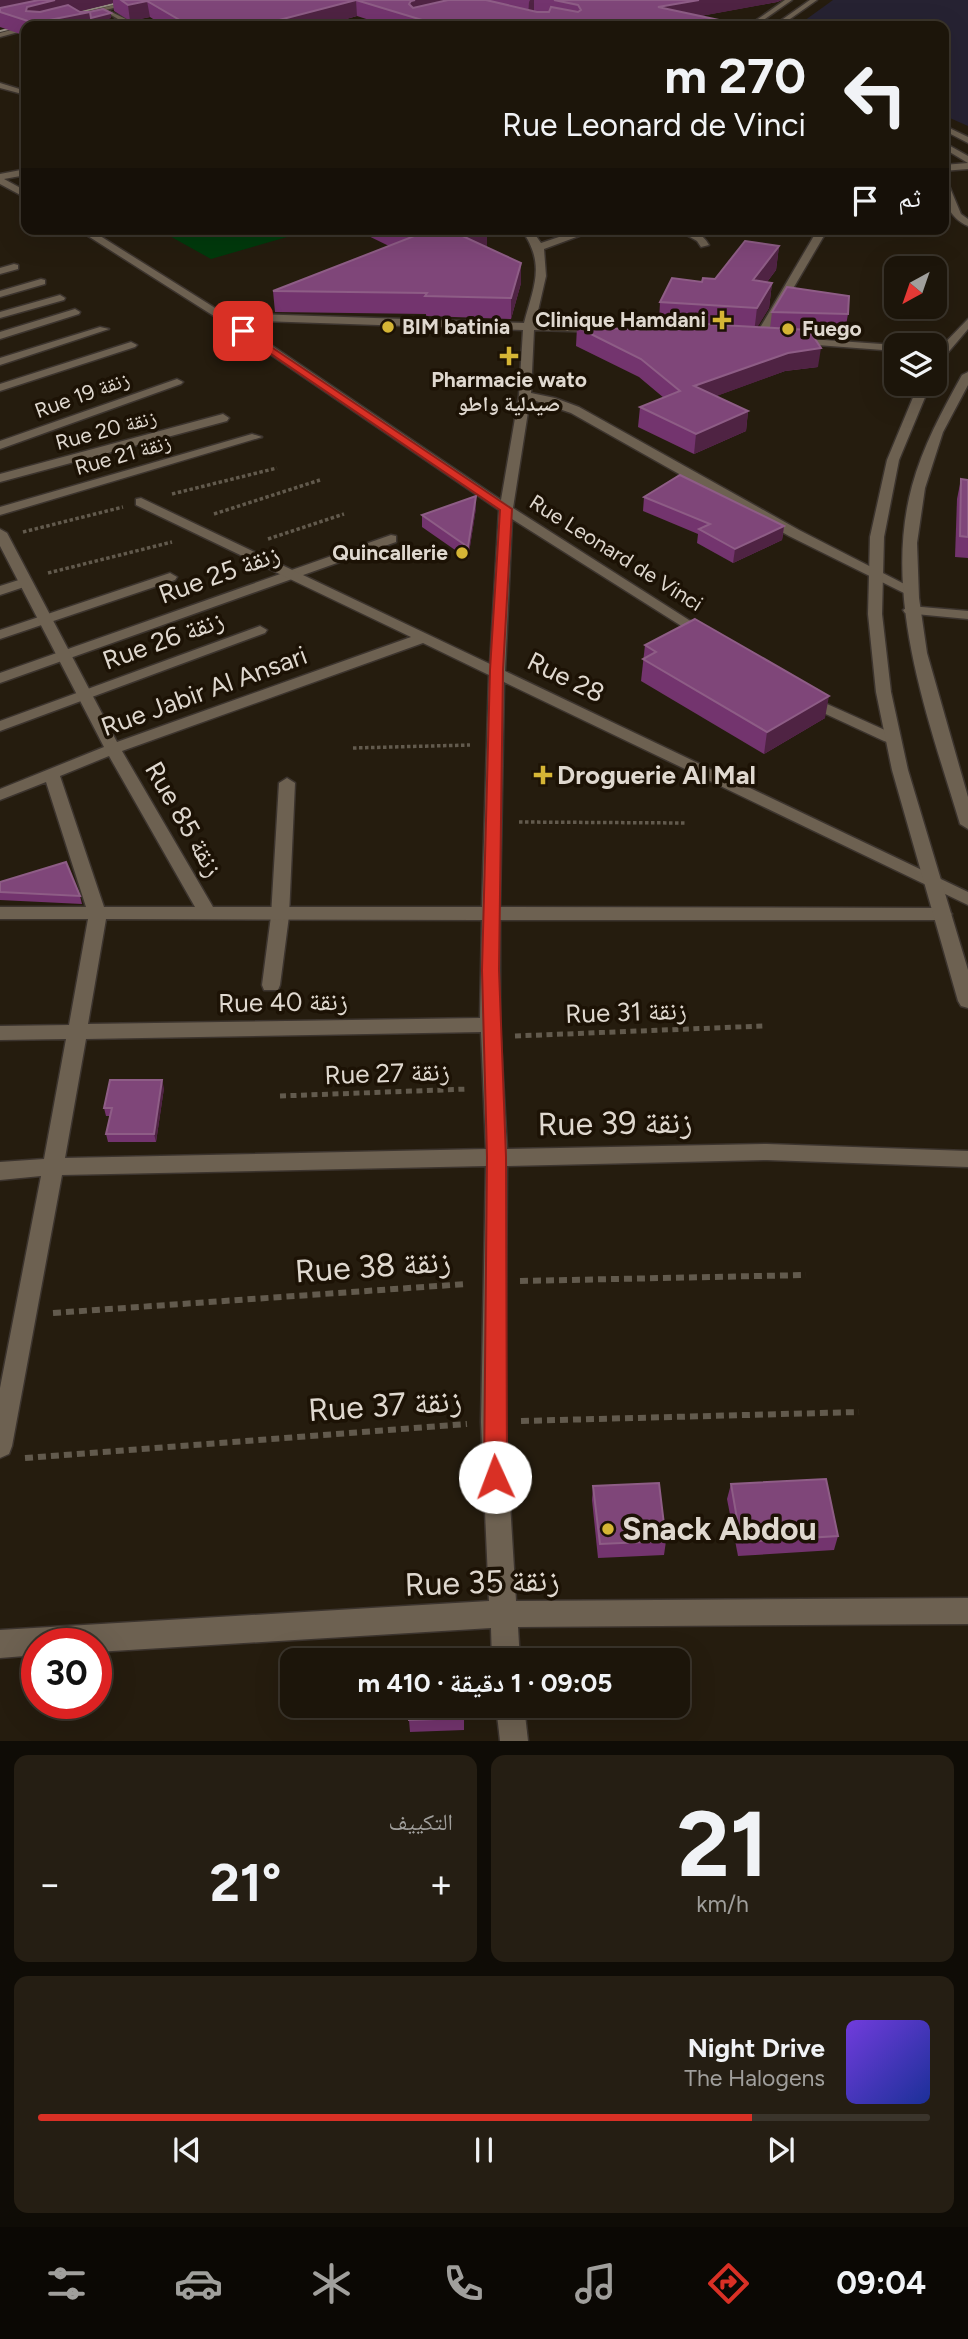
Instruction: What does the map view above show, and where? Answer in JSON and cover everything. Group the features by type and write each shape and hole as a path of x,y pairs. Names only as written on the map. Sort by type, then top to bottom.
{"street":[{"path":"56,21 142,0"},
{"path":"758,21 789,0"},
{"path":"783,21 814,0"},
{"path":"105,9 125,20 120,21"},
{"path":"72,17 80,21"},
{"path":"0,35 21,29"},
{"path":"0,85 21,91"},
{"path":"949,130 968,140"},
{"path":"949,148 968,160"},
{"path":"949,168 968,166"},
{"path":"0,178 21,173"},
{"path":"0,178 21,192"},
{"path":"949,197 957,216 968,223"},
{"name":"Rue Leonard de Vinci","path":"92,235 222,316 506,509 715,641"},
{"path":"505,1648 493,1422 497,1157 491,1031 491,914 496,670 506,509 525,395 529,325 541,276 539,247 530,235"},
{"path":"539,247 575,235"},
{"path":"693,235 701,239 704,245"},
{"path":"759,338 819,235"},
{"path":"0,271 15,267"},
{"path":"0,293 41,282"},
{"path":"0,316 60,298"},
{"path":"0,336 75,312"},
{"path":"222,316 610,329"},
{"path":"947,343 968,322"},
{"path":"0,362 104,329"},
{"path":"746,337 773,339"},
{"path":"786,340 884,347"},
{"path":"0,388 131,345"},
{"path":"968,375 946,410 920,479 910,538 909,590 910,610 922,670 968,824"},
{"name":"Rue 19 زنقة","path":"0,444 177,382"},
{"path":"525,395 551,400 575,410 874,575 909,590"},
{"path":"919,396 892,457 877,526 873,608 890,738 968,1001"},
{"name":"Rue 20 زنقة","path":"0,478 223,418"},
{"name":"Rue 21 زنقة","path":"0,511 256,437"},
{"name":"Rue 28","path":"141,502 289,575 496,670 968,899"},
{"name":"Rue 25 زنقة","path":"0,678 391,539"},
{"name":"Rue 85 زنقة","path":"2,543 113,749 209,915"},
{"path":"0,635 170,576"},
{"path":"0,591 25,582"},
{"path":"910,610 968,615"},
{"name":"Rue 26 زنقة","path":"0,726 260,630"},
{"name":"Rue Jabir Al Ansari","path":"0,795 113,749 426,637"},
{"path":"796,693 890,738"},
{"path":"7,1452 27,1315 97,915 51,773"},
{"path":"271,985 280,916 287,783"},
{"path":"0,913 280,916 943,915"},
{"name":"Rue 40 زنقة","path":"0,1033 491,1031"},
{"name":"Rue 39 زنقة","path":"0,1171 53,1167 767,1152 968,1159"},
{"name":"Rue 35 زنقة","path":"0,1644 501,1614 968,1611"},
{"path":"511,1718 514,1741"}],"path":[{"path":"237,549 344,514"},
{"path":"353,748 495,744"},
{"path":"494,821 686,824"},
{"name":"Rue 31 زنقة","path":"491,1031 763,1026"},
{"name":"Rue 27 زنقة","path":"280,1096 494,1088"},
{"name":"Rue 38 زنقة","path":"27,1315 495,1282 806,1275"},
{"name":"Rue 37 زنقة","path":"7,1452 493,1422 859,1412"}],"shaded area":[{"path":"833,0 968,0 968,126 949,118 949,21 804,21"}],"green space":[{"path":"168,235 294,235 211,259"}],"building":[{"path":"39,0 55,0 27,7 26,11 40,12 68,5 80,12 90,12 44,21 28,21 0,12 0,8"},
{"path":"121,0 356,0 275,21 181,21 147,1 128,5"},
{"path":"356,0 415,0 409,4 413,8 448,0 486,0 537,12 549,12 551,7 578,12 581,10 578,5 554,0 699,0 658,7 719,20 715,21 425,21"},
{"path":"103,9 111,13 91,18 89,12"},
{"path":"408,235 460,235 521,263 511,298 425,296 427,293 273,291 412,237"},
{"path":"745,241 779,246 753,280 772,283 757,308 660,302 672,278 702,282 703,278 715,279"},
{"path":"787,287 849,296 848,314 772,312"},
{"path":"654,321 809,330 821,348 788,353 694,386 748,411 696,434 640,407 680,391 641,359 577,327 650,330"},
{"path":"680,475 784,526 735,549 699,529 710,524 644,497"},
{"path":"961,479 968,480 968,537 960,536"},
{"path":"476,496 468,547 422,515"},
{"path":"695,619 829,696 767,732 643,659 656,652 645,645"},
{"path":"66,862 80,896 0,892 0,882"},
{"path":"110,1080 162,1080 154,1134 106,1134 112,1108 104,1108"},
{"path":"826,1479 838,1536 741,1542 731,1484"},
{"path":"659,1483 666,1541 600,1544 593,1486"},
{"path":"409,1718 464,1718 409,1720"}],"tram line":[{"path":"62,16 130,0"},
{"path":"0,31 21,26"}],"place":[{"name":"Clinique Hamdani","path":"722,320"},
{"name":"BIM batinia","path":"388,327"},
{"name":"Fuego","path":"788,329"},
{"name":"Pharmacie wato صيدلية واطو","path":"509,356"},
{"name":"Quincallerie","path":"462,553"},
{"name":"Droguerie Al Mal","path":"543,775"},
{"name":"Snack Abdou","path":"608,1529"}],"route":[{"path":"243,331 506,509 496,670 490,1025 497,1157 493,1422 495,1477"}]}
